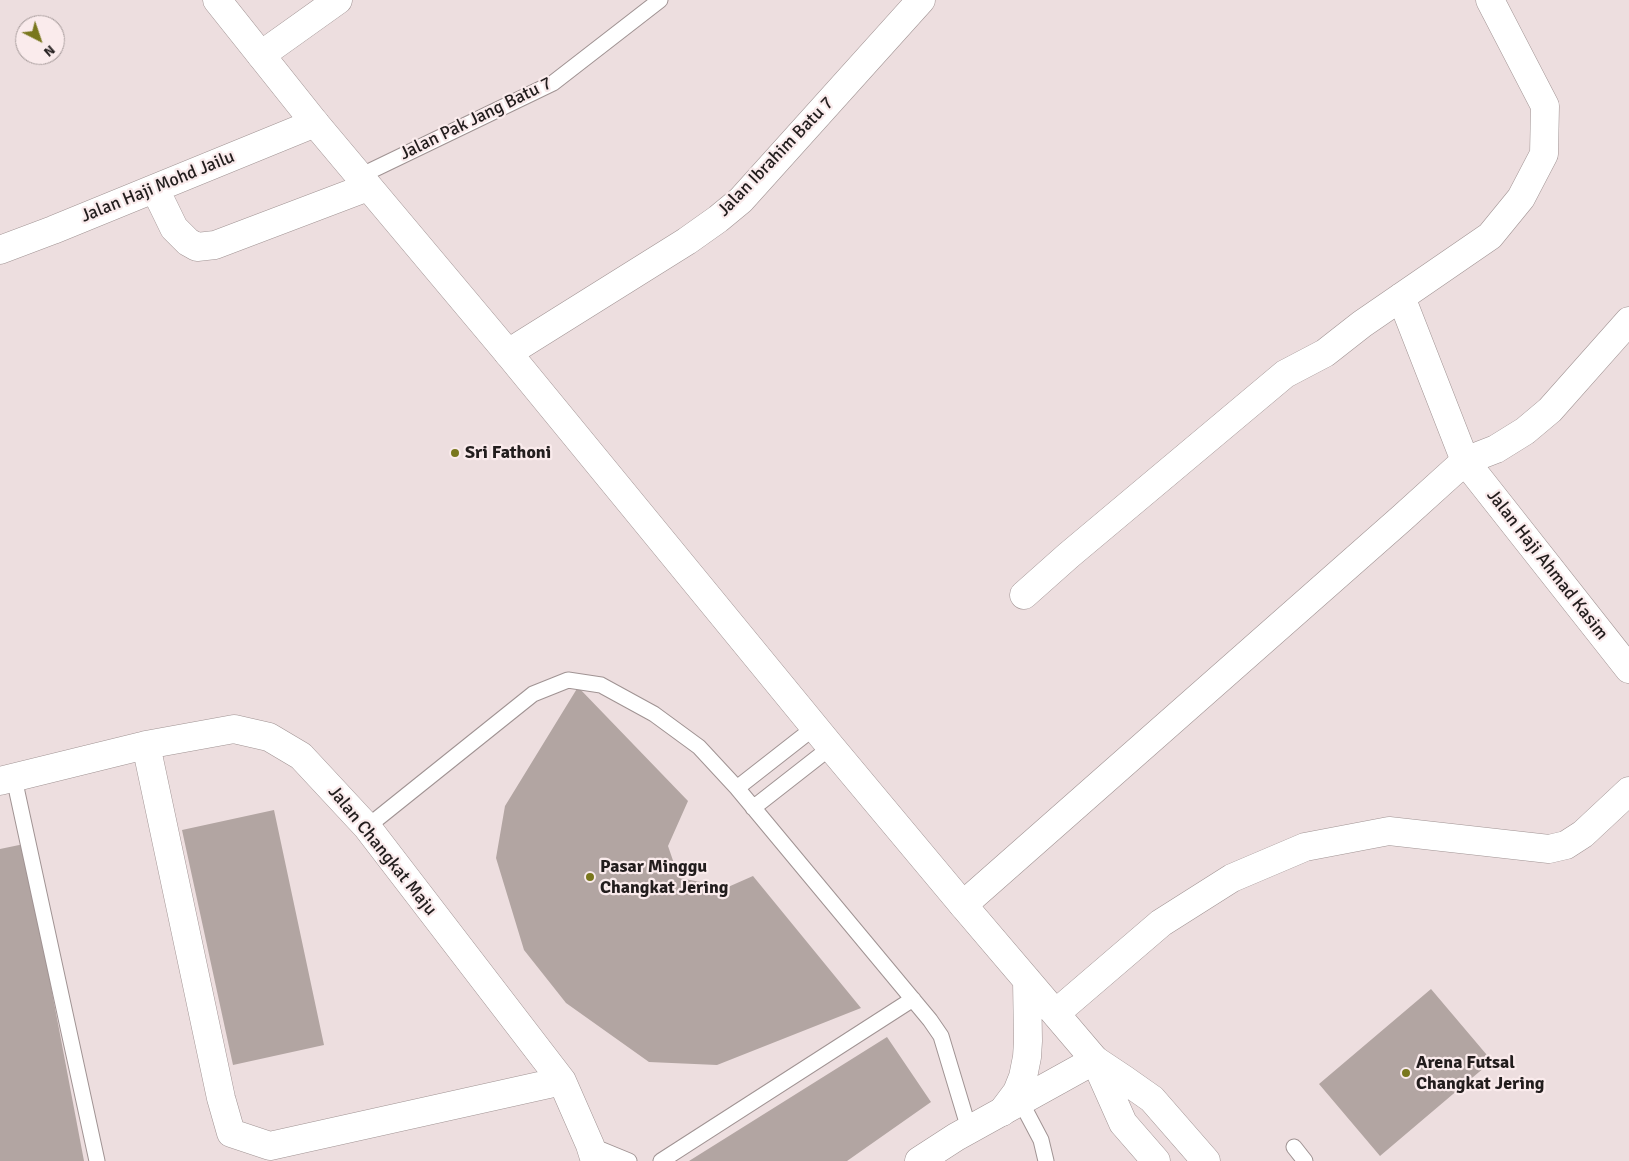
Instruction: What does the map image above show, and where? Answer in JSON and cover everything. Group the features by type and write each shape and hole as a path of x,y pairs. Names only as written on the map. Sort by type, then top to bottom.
{"street":[{"path":"216,0 315,123 508,353 823,737 1095,1060 1123,1122 1156,1161"},
{"path":"261,55 338,0"},
{"name":"Jalan Ibrahim Batu 7","path":"508,353 687,241 741,200 921,0"},
{"path":"1024,595 1285,374 1325,353 1362,324 1490,236 1521,198 1544,154 1545,106 1490,0"},
{"name":"Jalan Haji Mohd Jailu","path":"0,250 315,123"},
{"path":"155,188 174,228 197,248 215,245 364,182"},
{"name":"Jalan Haji Ahmad Kasim","path":"1401,297 1465,461 1629,669"},
{"path":"963,905 1465,461 1496,449 1525,431 1550,410 1629,321"},
{"name":"Jalan Changkat Maju","path":"7,780 146,745 234,729 269,737 301,756 367,826 562,1081 593,1153"},
{"path":"146,745 221,1098 231,1133 270,1146 562,1081"},
{"path":"1056,1013 1161,923 1232,878 1304,847 1389,831 1549,849 1566,845 1583,834 1629,791"},
{"path":"1011,1107 1023,1077 1028,1041 1027,980"},
{"path":"919,1161 969,1129 1095,1060"},
{"path":"1095,1060 1152,1099 1206,1161"}],"lane":[{"name":"Jalan Pak Jang Batu 7","path":"364,182 553,83 660,0"},
{"path":"367,826 533,694 568,680 601,685 654,714 699,747 737,788 913,999 941,1036 969,1129"},
{"path":"737,788 823,737"},
{"path":"753,808 823,737"},
{"path":"7,780 97,1161"},
{"path":"661,1161 913,999"},
{"path":"1011,1107 1041,1140 1046,1161"},
{"path":"1294,1147 1305,1161"},
{"path":"593,1153 629,1161"}],"building":[{"name":"Pasar Minggu Changkat Jering","path":"578,687 688,801 668,846 679,878 728,887 753,876 861,1008 717,1065 649,1062 566,1003 524,950 496,858 505,806"},
{"path":"274,810 324,1045 233,1065 182,830"},
{"path":"24,844 84,1161 0,1161 0,849"},
{"name":"Arena Futsal Changkat Jering","path":"1431,989 1492,1061 1380,1156 1319,1084"},
{"path":"887,1037 931,1102 847,1161 689,1161"}],"place":[{"name":"Sri Fathoni","path":"455,453"},
{"name":"Pasar Minggu Changkat Jering","path":"590,877"},
{"name":"Arena Futsal Changkat Jering","path":"1406,1073"}]}
